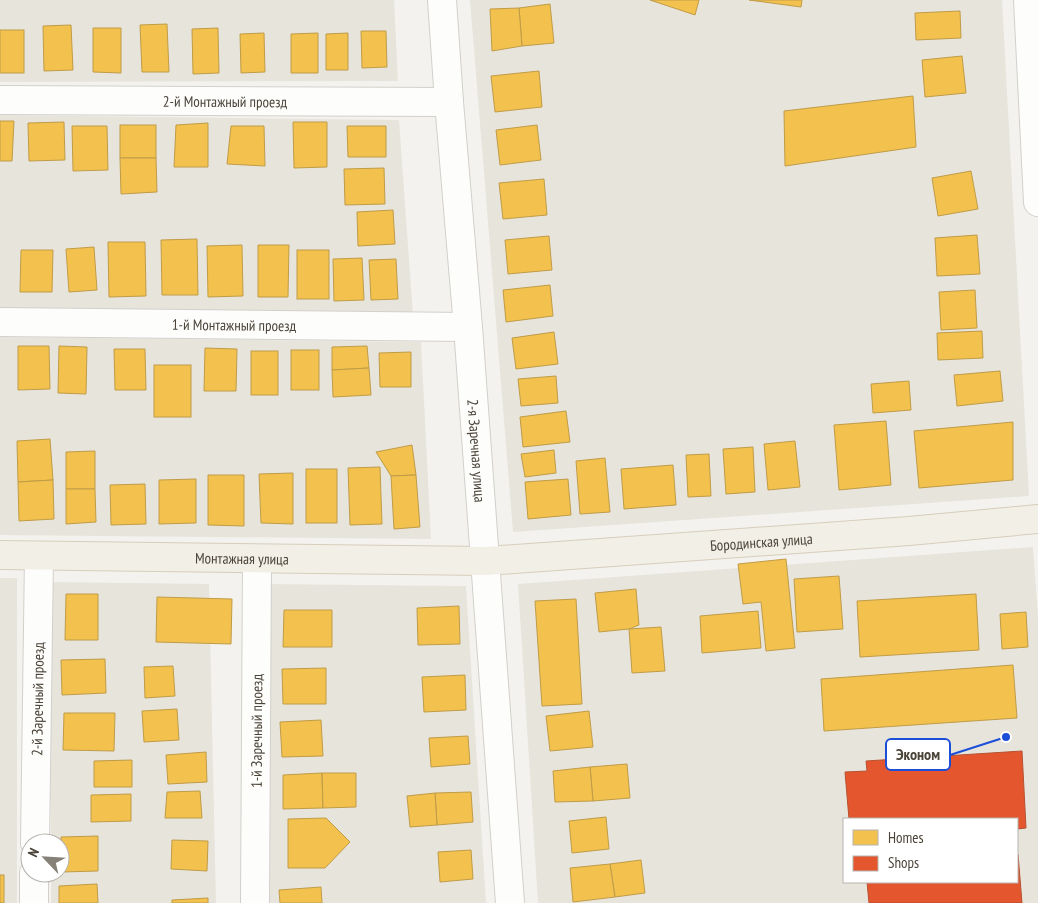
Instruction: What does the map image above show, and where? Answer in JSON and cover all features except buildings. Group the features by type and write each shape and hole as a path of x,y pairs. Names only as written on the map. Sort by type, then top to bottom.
{"main road":[{"name":"Бородинская улица","path":"486,561 1038,519"},
{"name":"Монтажная улица","path":"0,555 486,561"}],"street":[{"name":"2-я Заречная улица","path":"442,0 486,561 510,903"},
{"path":"1028,0 1038,202"},
{"name":"2-й Монтажный проезд","path":"0,100 449,102"},
{"name":"1-й Монтажный проезд","path":"0,322 468,327"},
{"name":"2-й Заречный проезд","path":"35,833 39,556"},
{"name":"1-й Заречный проезд","path":"255,903 257,559"},
{"path":"34,883 34,903"}],"shaded area":[{"path":"0,0 394,0 398,81 0,82"},
{"path":"470,0 1002,0 1029,496 513,532"},
{"path":"0,115 399,120 413,315 0,309"},
{"path":"0,337 421,342 431,539 0,535"},
{"path":"1033,547 1038,618 1038,903 538,903 518,584"},
{"path":"0,578 17,578 17,903 0,903"},
{"path":"49,582 209,584 216,903 51,903 51,883 70,883 70,833 51,833"},
{"path":"261,584 466,586 486,903 268,903"}],"place":[{"name":"Эконом","path":"1006,737"}]}
